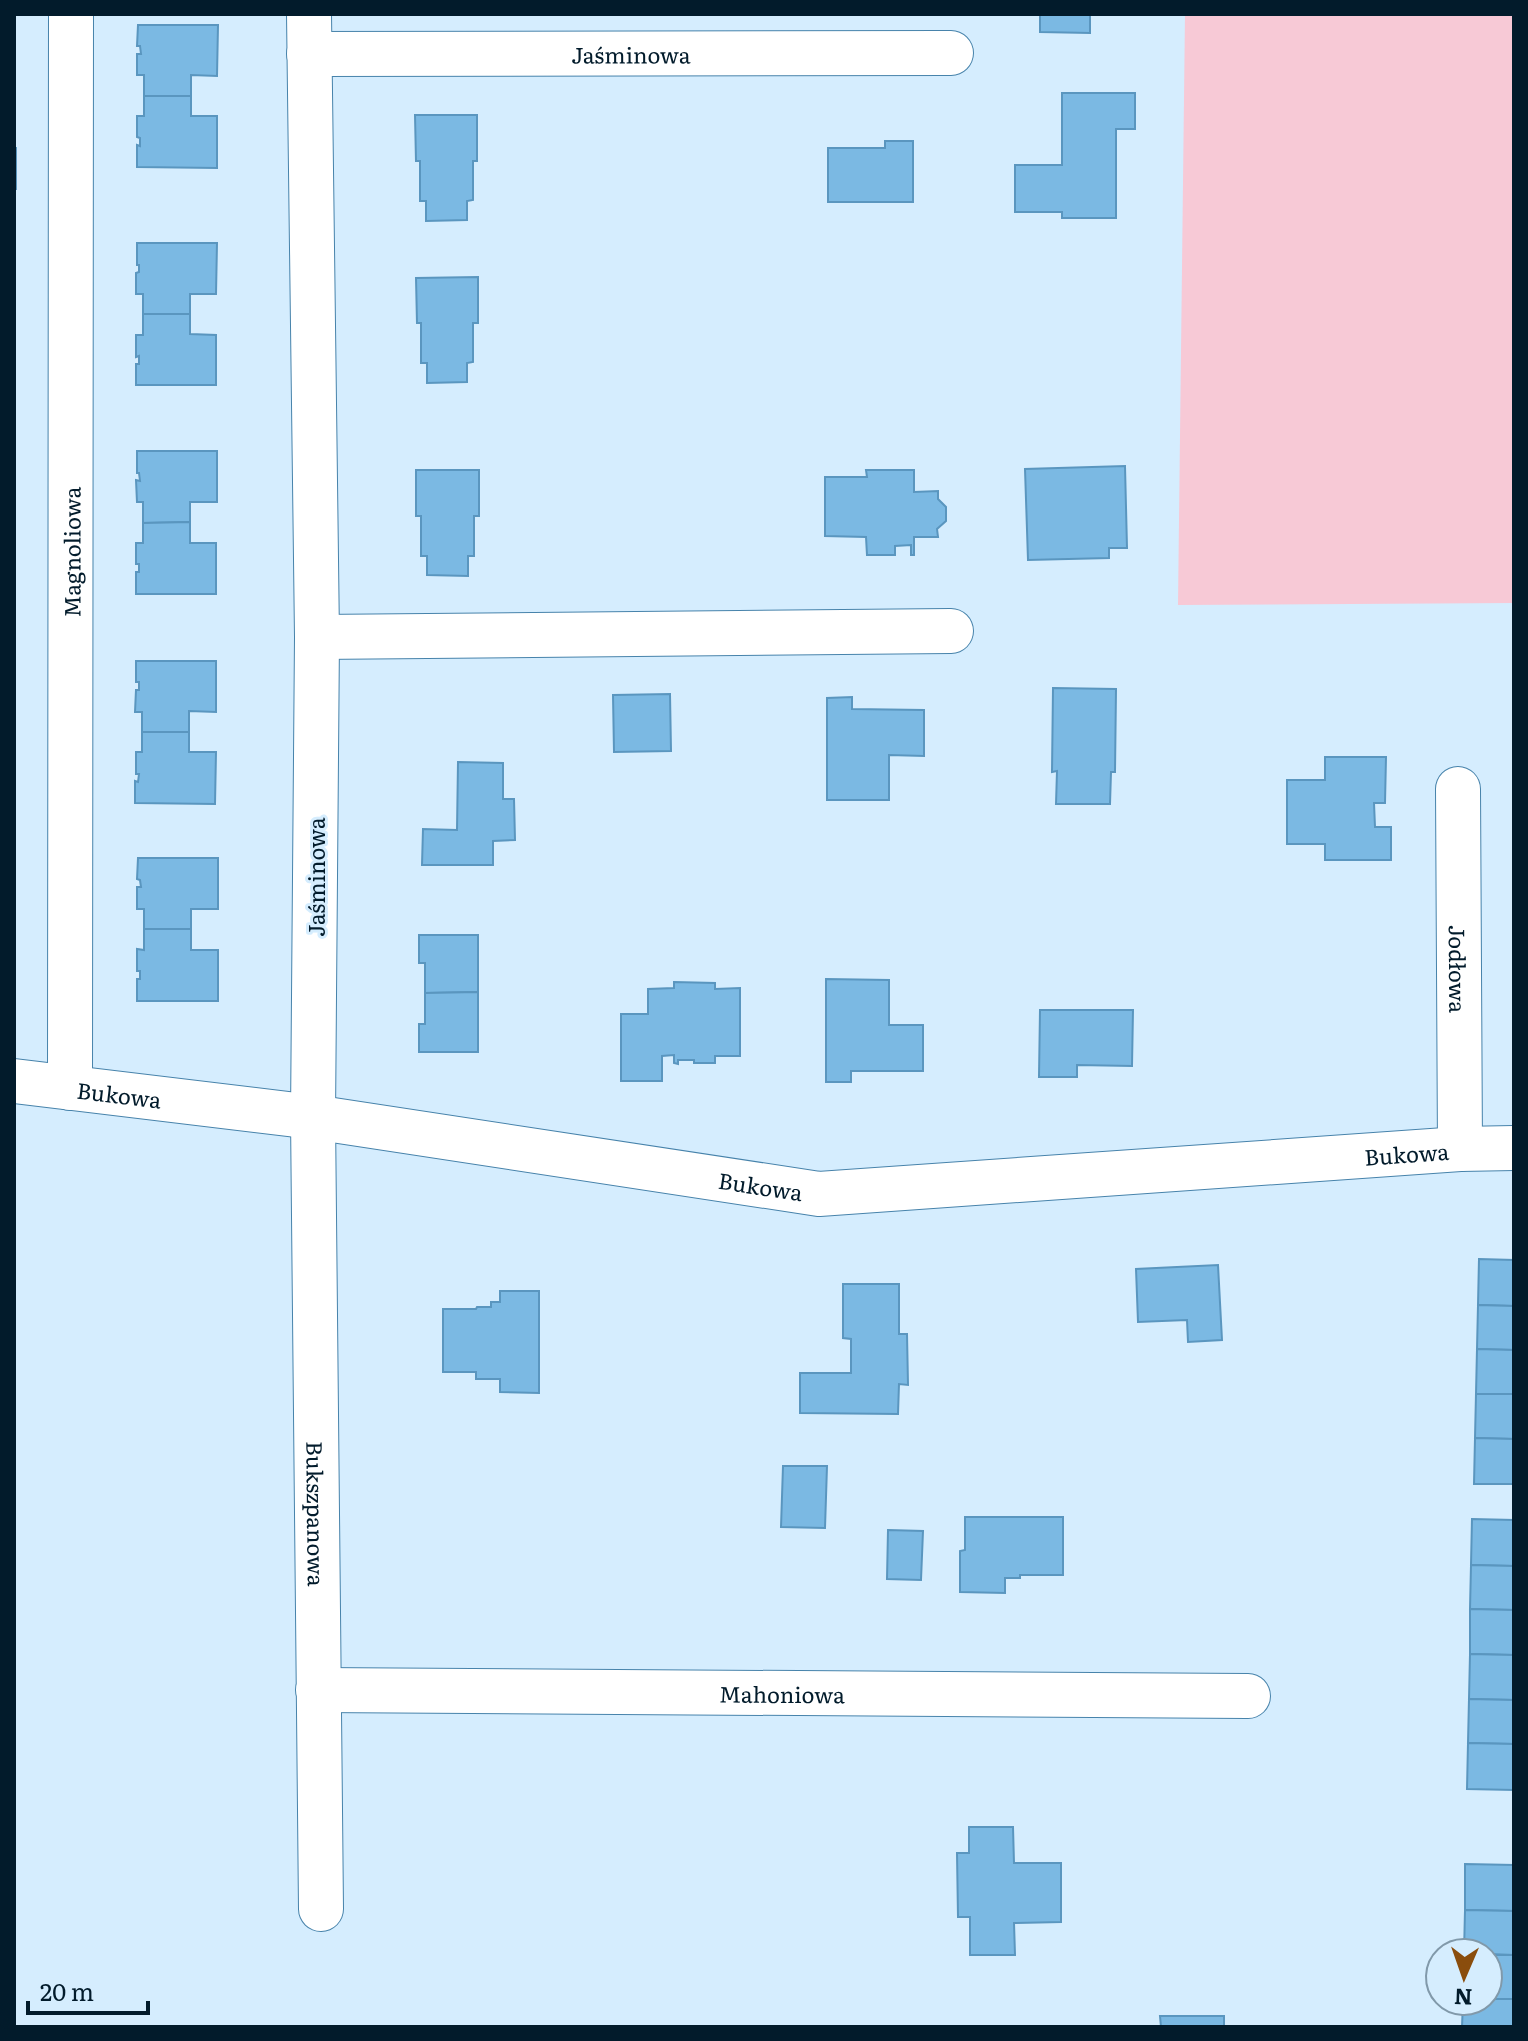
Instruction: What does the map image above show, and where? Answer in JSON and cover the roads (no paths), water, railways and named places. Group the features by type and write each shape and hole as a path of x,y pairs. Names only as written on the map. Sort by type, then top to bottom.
{"street":[{"name":"Magnoliowa","path":"70,1088 71,14"},
{"name":"Jaśminowa","path":"313,1117 317,637 309,34 951,53"},
{"path":"317,637 951,631"},
{"name":"Jodłowa","path":"1458,789 1460,1149"},
{"name":"Bukowa","path":"14,1081 313,1117 819,1194 1460,1149 1514,1148"},
{"name":"Bukszpanowa","path":"313,1117 321,1909"},
{"name":"Mahoniowa","path":"318,1690 1248,1696"}]}
